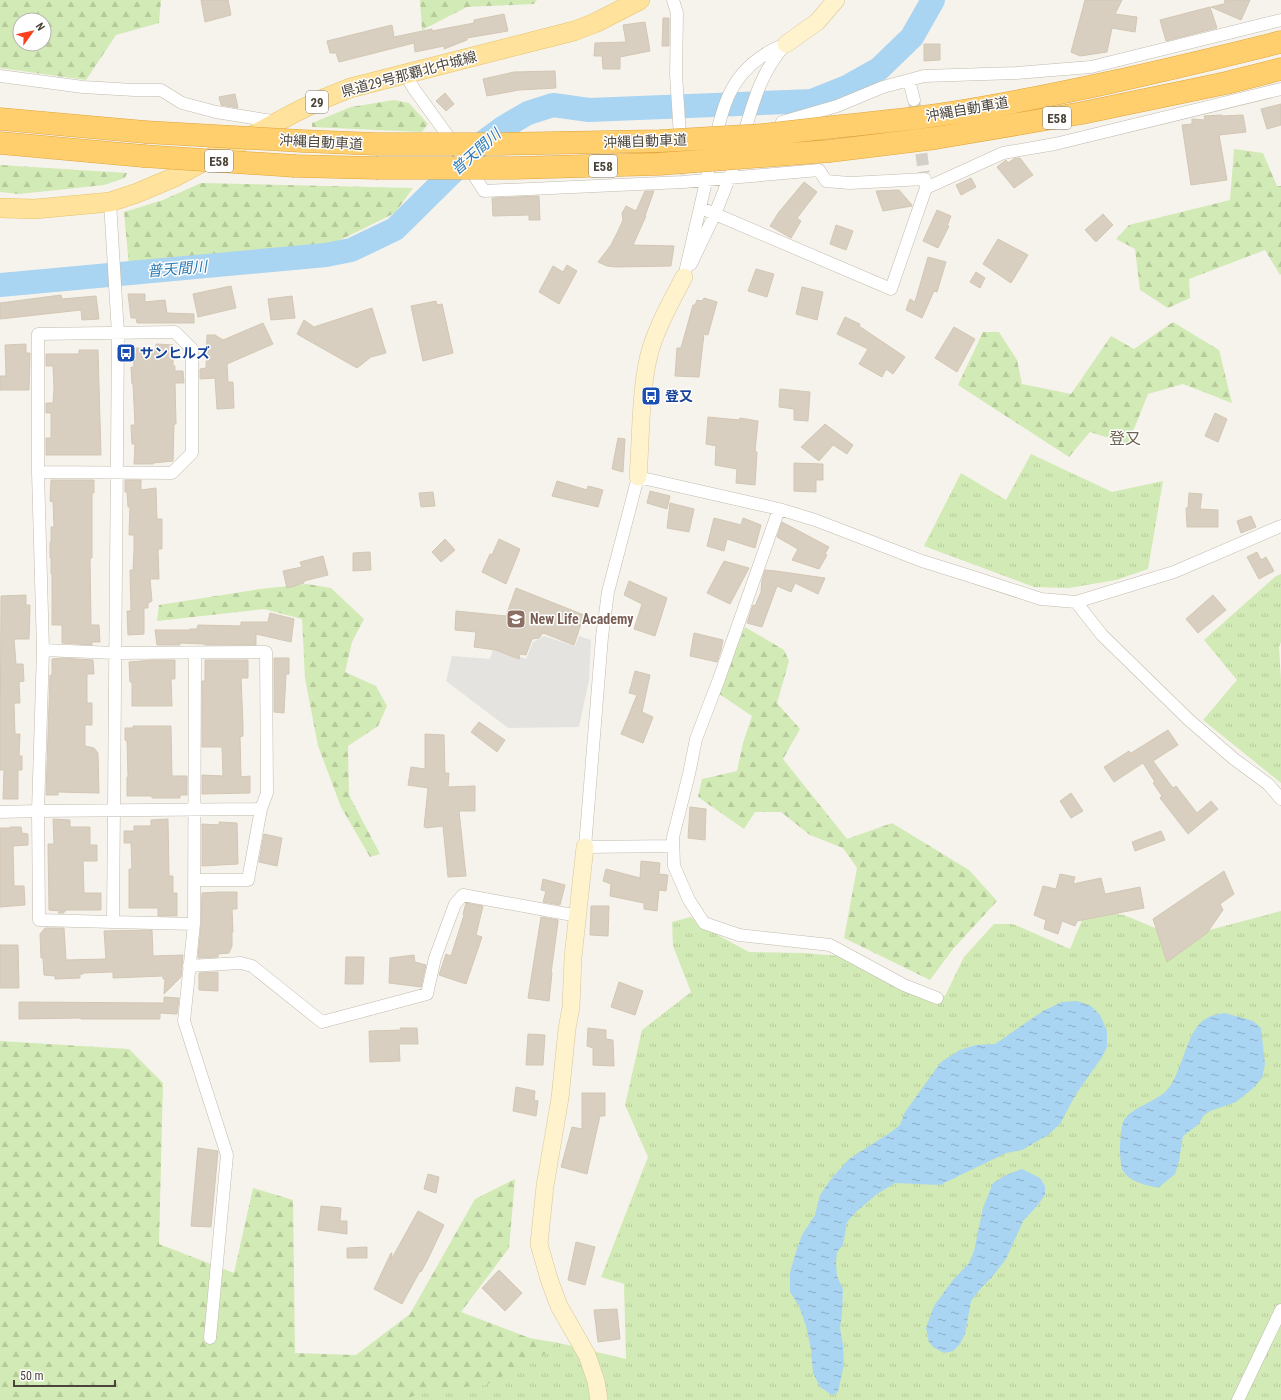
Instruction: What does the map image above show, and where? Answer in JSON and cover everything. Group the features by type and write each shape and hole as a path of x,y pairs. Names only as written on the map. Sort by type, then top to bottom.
{"highway":[{"name":"沖縄自動車道","path":"0,119 145,132 376,144 501,144 667,140 762,135 937,115 1052,94 1281,42"},
{"name":"沖縄自動車道","path":"0,143 143,156 296,166 376,168 514,168 659,164 830,151 936,138 1082,113 1226,83 1281,69"}],"main road":[{"name":"県道29号那覇北中城線","path":"0,208 35,208 110,202 137,193 175,177 323,99 350,88 574,31 595,23 640,0"}],"street":[{"path":"673,0 678,13 676,74 683,182"},
{"path":"684,277 701,208 718,126 729,93 742,73 752,63 765,54 786,44 817,22 836,0"},
{"path":"782,122 837,106 883,87 924,76 1016,73 1091,67 1281,20"},
{"path":"599,1400 596,1381 587,1355 559,1306 549,1279 539,1244 544,1186 560,1098 567,1029 571,1007 573,957 585,846 602,637 607,599 638,477 643,392 649,355 655,336 698,251 730,178 760,82 765,71 786,44"},
{"path":"406,74 414,89 456,147 484,191 683,182 819,170 826,181 850,183 925,180 1003,153 1055,144 1281,89"},
{"path":"0,76 83,87 161,90 182,103 216,112 278,122"},
{"path":"909,80 914,100"},
{"path":"701,208 891,289 925,180"},
{"path":"110,202 118,334 113,922"},
{"path":"38,472 172,473 192,454 192,349 174,332 38,334 38,472 44,650 38,811 39,920 194,924"},
{"path":"638,477 779,508 815,520 922,561 1041,599 1076,602 1174,572 1281,526"},
{"path":"779,508 719,679 696,739 673,837 674,866 689,900 704,923 739,935 830,945 904,986 937,998"},
{"path":"1076,602 1102,635 1189,720 1234,759 1268,784 1281,799"},
{"path":"44,650 195,654 266,652 267,793 261,809 248,880 194,880"},
{"path":"195,654 194,924 184,1021 227,1155 210,1338"},
{"path":"0,812 261,809"},
{"path":"585,846 673,846"},
{"path":"189,966 241,963 252,966 322,1022 427,994 435,958 455,904 463,895 578,916"},
{"path":"1238,1400 1281,1310"}],"green space":[{"path":"0,0 161,0 159,23 116,35 86,80 0,68"},
{"path":"420,0 537,0 534,4 467,7 422,30"},
{"path":"394,100 409,103 428,124 422,132 312,127 312,123 351,107"},
{"path":"1234,149 1263,153 1277,186 1281,186 1281,274 1280,275 1265,250 1189,279 1190,298 1168,308 1140,290 1135,249 1116,239 1129,225 1230,200"},
{"path":"0,165 127,173 125,178 104,185 19,194 0,192"},
{"path":"201,183 413,188 395,213 322,249 129,266 124,212 163,200"},
{"path":"1173,322 1219,350 1232,403 1183,384 1148,394 1128,444 1090,432 1069,457 958,385 983,332 999,332 1017,360 1022,384 1071,394 1111,336 1134,349"},
{"path":"1031,454 1112,492 1163,481 1148,569 1116,580 1069,588 1034,587 924,546 961,473 1006,500"},
{"path":"1281,574 1281,642 1279,647 1281,680 1281,783 1203,720 1237,680 1204,640 1276,576"},
{"path":"307,584 331,588 364,619 352,642 345,672 376,686 387,706 378,726 348,746 349,795 380,854 370,857 341,807 318,746 305,678 302,619 264,609 157,621 159,605 260,589"},
{"path":"745,627 784,650 789,661 777,703 800,729 783,759 847,839 892,823 969,870 997,901 953,949 930,980 844,938 857,868 843,848 810,835 781,812 755,812 744,829 698,797 702,779 737,771 743,743 752,716 718,693"},
{"path":"1086,911 1124,915 1179,938 1281,911 1281,1400 328,1400 499,1333 559,1343 626,1359 624,1284 601,1277 648,1157 625,1105 642,1030 691,992 673,946 672,922 691,917 705,928 749,952 802,953 852,957 945,996 964,957 994,924 1013,924 1070,949"},
{"path":"0,1041 129,1049 163,1083 159,1244 234,1273 253,1188 293,1200 295,1353 356,1355 410,1314 475,1199 515,1179 509,1248 461,1312 556,1348 486,1385 431,1390 402,1400 0,1400"}],"shaded area":[{"path":"544,636 575,646 579,636 591,640 589,680 579,727 508,728 446,681 452,656 490,659 494,646 526,659 533,642"}],"water":[{"path":"1077,1001 1091,1006 1100,1015 1107,1031 1107,1047 1102,1057 1076,1094 1060,1124 1048,1135 1022,1150 1006,1153 940,1185 895,1183 877,1194 857,1211 847,1222 843,1245 837,1252 836,1263 837,1276 843,1289 840,1328 844,1364 838,1392 832,1395 820,1387 813,1373 811,1349 806,1326 799,1306 790,1292 790,1272 795,1255 802,1235 815,1215 820,1195 831,1179 849,1159 900,1125 905,1112 941,1062 960,1050 976,1045 995,1044 1043,1011 1062,1002"},
{"path":"1225,1013 1253,1021 1261,1028 1265,1064 1262,1078 1252,1089 1236,1102 1210,1111 1203,1116 1199,1124 1183,1136 1179,1161 1175,1174 1158,1188 1143,1184 1130,1178 1123,1171 1120,1158 1120,1144 1124,1120 1137,1108 1166,1091 1177,1073 1189,1041 1200,1024 1209,1017"},
{"path":"1022,1169 1040,1178 1045,1186 1045,1195 1023,1221 1006,1259 971,1301 965,1334 960,1344 953,1351 944,1353 933,1347 929,1342 926,1328 934,1306 953,1280 969,1263 974,1251 983,1208 993,1183 1006,1175"}],"building":[{"path":"201,0 228,0 231,15 205,22"},
{"path":"1085,0 1122,0 1115,14 1137,17 1135,32 1112,28 1107,52 1080,56 1071,52"},
{"path":"1225,0 1250,0 1241,20 1211,7 1224,4"},
{"path":"1210,7 1217,28 1166,41 1160,20"},
{"path":"504,14 508,31 467,38 467,40 444,49 444,46 415,52 414,43 339,62 336,53 330,53 327,41 392,25 394,37 432,29 432,31 474,23 474,20"},
{"path":"663,18 669,18 669,46 662,46"},
{"path":"645,22 650,51 620,57 620,69 603,69 602,56 594,56 595,43 626,42 623,25"},
{"path":"924,44 940,44 940,60 924,61"},
{"path":"555,71 556,88 519,90 487,96 483,79 514,72"},
{"path":"445,93 454,104 446,111 436,101"},
{"path":"235,94 238,108 221,105 219,97"},
{"path":"1281,104 1281,125 1267,129 1261,109"},
{"path":"1243,115 1246,132 1219,135 1227,180 1191,185 1182,125 1192,124 1192,119 1205,120 1204,116"},
{"path":"1015,158 1020,158 1033,175 1014,188 997,167 1006,160 1008,163"},
{"path":"971,178 976,187 961,195 956,185"},
{"path":"804,182 817,192 797,218 801,221 791,238 770,226 779,212"},
{"path":"899,190 912,206 883,211 876,191"},
{"path":"645,191 654,191 646,216 633,245 674,246 671,266 616,267 607,266 598,262 611,245 619,229 623,220 622,213 626,206 636,211"},
{"path":"539,196 540,220 529,220 529,215 493,216 492,198"},
{"path":"937,210 951,216 947,226 949,226 938,248 923,241"},
{"path":"1103,214 1113,225 1096,242 1085,230"},
{"path":"836,225 853,231 846,250 830,244"},
{"path":"998,239 1028,255 1011,283 983,264"},
{"path":"928,257 946,262 937,292 934,291 922,318 906,310 910,299 915,302"},
{"path":"567,265 577,271 559,304 539,292 553,266 563,272"},
{"path":"756,269 774,274 767,297 748,291"},
{"path":"976,272 985,278 980,288 970,282"},
{"path":"231,286 236,308 198,317 193,294"},
{"path":"802,287 823,292 817,320 796,314"},
{"path":"128,294 145,294 145,302 165,300 167,313 194,314 194,323 137,323 136,318 131,318"},
{"path":"61,295 62,299 96,296 99,319 82,320 81,310 0,319 0,303"},
{"path":"292,296 295,318 271,320 268,299"},
{"path":"704,298 717,302 708,335 704,334 699,377 675,376 677,348 681,348 693,305 695,305 697,300 702,301"},
{"path":"436,301 437,305 442,304 453,353 423,361 411,306"},
{"path":"372,308 386,353 371,357 357,368 297,334 304,320 314,327"},
{"path":"845,317 860,324 859,326 905,357 893,374 886,369 882,377 859,364 868,349 837,334"},
{"path":"263,323 273,344 227,364 228,382 233,382 234,408 217,409 215,378 200,379 200,369 206,368 207,335 215,335 223,340"},
{"path":"954,327 975,339 957,372 935,358"},
{"path":"26,344 26,353 30,353 29,390 0,390 0,376 6,376 5,345"},
{"path":"156,344 173,345 173,366 175,366 175,371 183,371 184,383 175,383 176,424 174,424 173,461 153,464 134,464 135,444 132,444 131,425 135,425 131,367 134,367 133,354 137,354 136,348 156,349"},
{"path":"79,350 98,350 101,455 46,455 46,438 51,438 51,413 46,413 46,403 53,403 54,389 53,366 46,366 46,354 79,354"},
{"path":"780,389 810,392 808,421 794,420 794,409 779,407"},
{"path":"1215,413 1227,419 1218,442 1205,436"},
{"path":"708,417 739,420 740,418 758,421 755,451 757,452 755,485 736,483 737,469 715,465 716,446 706,444"},
{"path":"825,424 853,445 847,454 833,445 819,461 801,447"},
{"path":"618,438 625,439 623,472 612,469"},
{"path":"794,463 823,464 823,480 816,480 816,492 794,491"},
{"path":"51,480 94,480 94,493 92,493 92,558 90,558 91,625 99,625 100,642 92,642 92,645 62,643 62,625 52,625 52,574 50,542 51,527 54,527 53,502 50,501"},
{"path":"125,480 141,480 141,490 156,488 157,519 162,519 162,549 158,549 159,579 150,579 152,601 148,603 148,608 144,608 144,634 128,635 127,611 131,611 130,570 133,570 134,535 129,535 130,507 128,507 127,492 125,492"},
{"path":"557,481 587,490 588,486 603,490 598,507 552,496"},
{"path":"650,491 670,496 667,509 647,503"},
{"path":"433,492 435,506 421,507 419,493"},
{"path":"1189,493 1202,494 1200,509 1218,510 1218,527 1187,527 1186,508 1188,508"},
{"path":"670,503 694,509 689,532 667,528"},
{"path":"1251,516 1256,527 1241,533 1237,521"},
{"path":"714,518 741,525 743,518 761,525 755,548 727,539 724,551 707,546"},
{"path":"782,522 829,547 825,554 827,555 819,569 792,560 798,549 777,537"},
{"path":"445,539 455,550 441,562 432,552"},
{"path":"499,539 520,549 506,584 482,572"},
{"path":"370,552 371,570 353,571 353,553"},
{"path":"1257,552 1261,560 1266,557 1274,571 1259,579 1247,557"},
{"path":"323,556 328,575 304,581 304,583 287,588 283,571 302,567 300,562"},
{"path":"724,561 749,568 730,604 707,593"},
{"path":"765,570 825,578 818,594 795,583 791,592 777,586 762,627 747,623 753,605 755,606 761,592"},
{"path":"629,581 667,598 655,636 634,629 642,604 624,595"},
{"path":"516,588 584,615 574,645 543,633 539,638 532,639 526,655 520,654 519,659 496,650 474,647 476,632 455,630 456,611 506,616"},
{"path":"26,595 26,605 30,605 29,639 14,639 16,664 23,664 24,681 19,682 20,703 14,703 15,734 20,734 19,756 22,756 22,770 18,770 18,799 3,799 4,770 0,770 1,596"},
{"path":"1213,595 1226,610 1198,633 1186,619"},
{"path":"270,613 294,619 291,642 256,634 256,645 205,645 180,643 180,645 157,645 155,630 190,630 197,629 198,625 241,626 241,622 268,622"},
{"path":"694,633 723,640 717,662 690,656"},
{"path":"62,658 93,660 94,674 87,674 87,703 92,703 92,725 85,725 85,746 94,748 98,753 99,793 58,792 58,795 46,795 50,675 52,675 52,659"},
{"path":"274,658 289,658 289,674 286,674 284,713 274,712"},
{"path":"175,660 175,679 171,679 172,706 132,706 132,682 130,682 129,662"},
{"path":"205,660 248,660 248,678 241,678 243,736 240,737 241,777 250,776 250,793 202,794 202,775 223,776 222,747 202,747 202,681 205,681"},
{"path":"635,671 650,675 642,712 653,717 643,743 621,734 637,695 629,693"},
{"path":"479,722 505,740 497,752 471,732"},
{"path":"133,726 171,726 172,776 187,776 187,795 180,795 180,798 127,796 127,741 125,740 125,728 133,728"},
{"path":"1168,730 1178,745 1153,761 1173,788 1176,786 1197,813 1211,801 1218,809 1188,834 1160,798 1162,796 1153,783 1155,782 1143,763 1114,782 1104,767 1129,751 1131,753"},
{"path":"425,734 444,735 445,773 449,773 448,787 475,786 475,811 459,811 466,876 448,877 443,826 424,827 428,788 408,785 411,767 425,769"},
{"path":"1071,793 1083,811 1071,818 1060,801"},
{"path":"690,807 706,809 705,840 688,838"},
{"path":"53,819 70,820 70,827 90,827 90,845 97,845 97,861 83,861 84,893 101,893 101,910 66,910 64,913 58,913 60,911 49,910 48,844 54,844"},
{"path":"168,819 169,876 173,876 173,893 177,893 177,916 158,916 158,908 129,908 129,869 132,869 131,843 124,843 124,831 134,831 134,826 151,826 151,820"},
{"path":"219,822 237,823 238,864 202,866 202,824 219,825"},
{"path":"21,827 22,833 28,834 28,845 13,846 14,886 24,886 25,905 0,907 0,828"},
{"path":"1161,831 1165,840 1135,851 1132,842"},
{"path":"264,834 282,838 277,866 259,862"},
{"path":"641,861 660,863 659,874 668,875 666,891 659,890 657,911 644,909 644,903 610,896 611,884 603,881 606,869 640,878"},
{"path":"1224,871 1234,894 1220,904 1223,910 1207,933 1167,962 1153,919"},
{"path":"1060,874 1075,877 1073,884 1101,878 1105,894 1140,887 1144,908 1077,921 1075,926 1062,921 1058,934 1044,929 1046,920 1034,915 1043,886 1056,889"},
{"path":"543,879 565,885 560,905 543,902 546,891 541,890"},
{"path":"237,892 237,909 232,909 232,946 229,953 218,954 218,957 198,958 202,893"},
{"path":"466,903 483,906 476,935 482,937 466,984 439,975 446,954 451,956 464,915"},
{"path":"591,906 609,906 608,936 590,935"},
{"path":"541,917 558,920 549,1001 528,998"},
{"path":"45,928 64,928 66,960 106,959 104,931 152,930 153,956 183,955 181,977 164,994 165,979 163,979 163,976 113,978 113,972 83,973 80,974 80,978 55,979 55,976 44,975 43,958 41,958 40,934"},
{"path":"0,945 18,945 19,988 0,988"},
{"path":"414,955 415,962 426,965 421,987 389,983 390,958"},
{"path":"346,957 364,957 363,984 345,984"},
{"path":"218,972 218,991 199,990 199,973"},
{"path":"619,982 643,991 635,1015 611,1007"},
{"path":"164,997 179,998 177,1014 160,1013 160,1019 19,1019 19,1002 164,1003"},
{"path":"400,1028 417,1028 418,1044 399,1044 400,1061 370,1062 369,1031 401,1030"},
{"path":"588,1028 606,1030 606,1039 613,1040 614,1066 593,1065 593,1048 587,1046"},
{"path":"528,1034 545,1035 543,1065 526,1065"},
{"path":"516,1087 535,1091 534,1100 538,1101 536,1116 513,1111"},
{"path":"582,1093 605,1093 605,1116 600,1116 587,1174 561,1167 572,1127 582,1129"},
{"path":"198,1148 218,1151 211,1227 191,1226"},
{"path":"428,1174 439,1177 436,1193 424,1189"},
{"path":"321,1206 341,1208 340,1221 347,1221 347,1234 318,1230"},
{"path":"418,1211 444,1225 427,1261 402,1304 374,1289 391,1253 391,1260"},
{"path":"576,1242 595,1247 585,1285 568,1280"},
{"path":"367,1247 367,1258 347,1258 347,1248"},
{"path":"499,1270 522,1293 505,1311 482,1288"},
{"path":"617,1309 620,1339 598,1342 594,1310"}],"waterway":[{"name":"普天間川","path":"0,285 326,255 351,250 395,229 481,144 504,127 528,113 553,105 589,110 812,101 847,87 879,69 912,37 933,0"}],"tunnel":[{"path":"914,100 924,173"}],"place":[{"name":"サンヒルズ","path":"126,353"},
{"name":"登又","path":"651,396"},
{"name":"New Life Academy","path":"516,619"}],"district":[{"name":"登又","path":"1125,438"}]}
